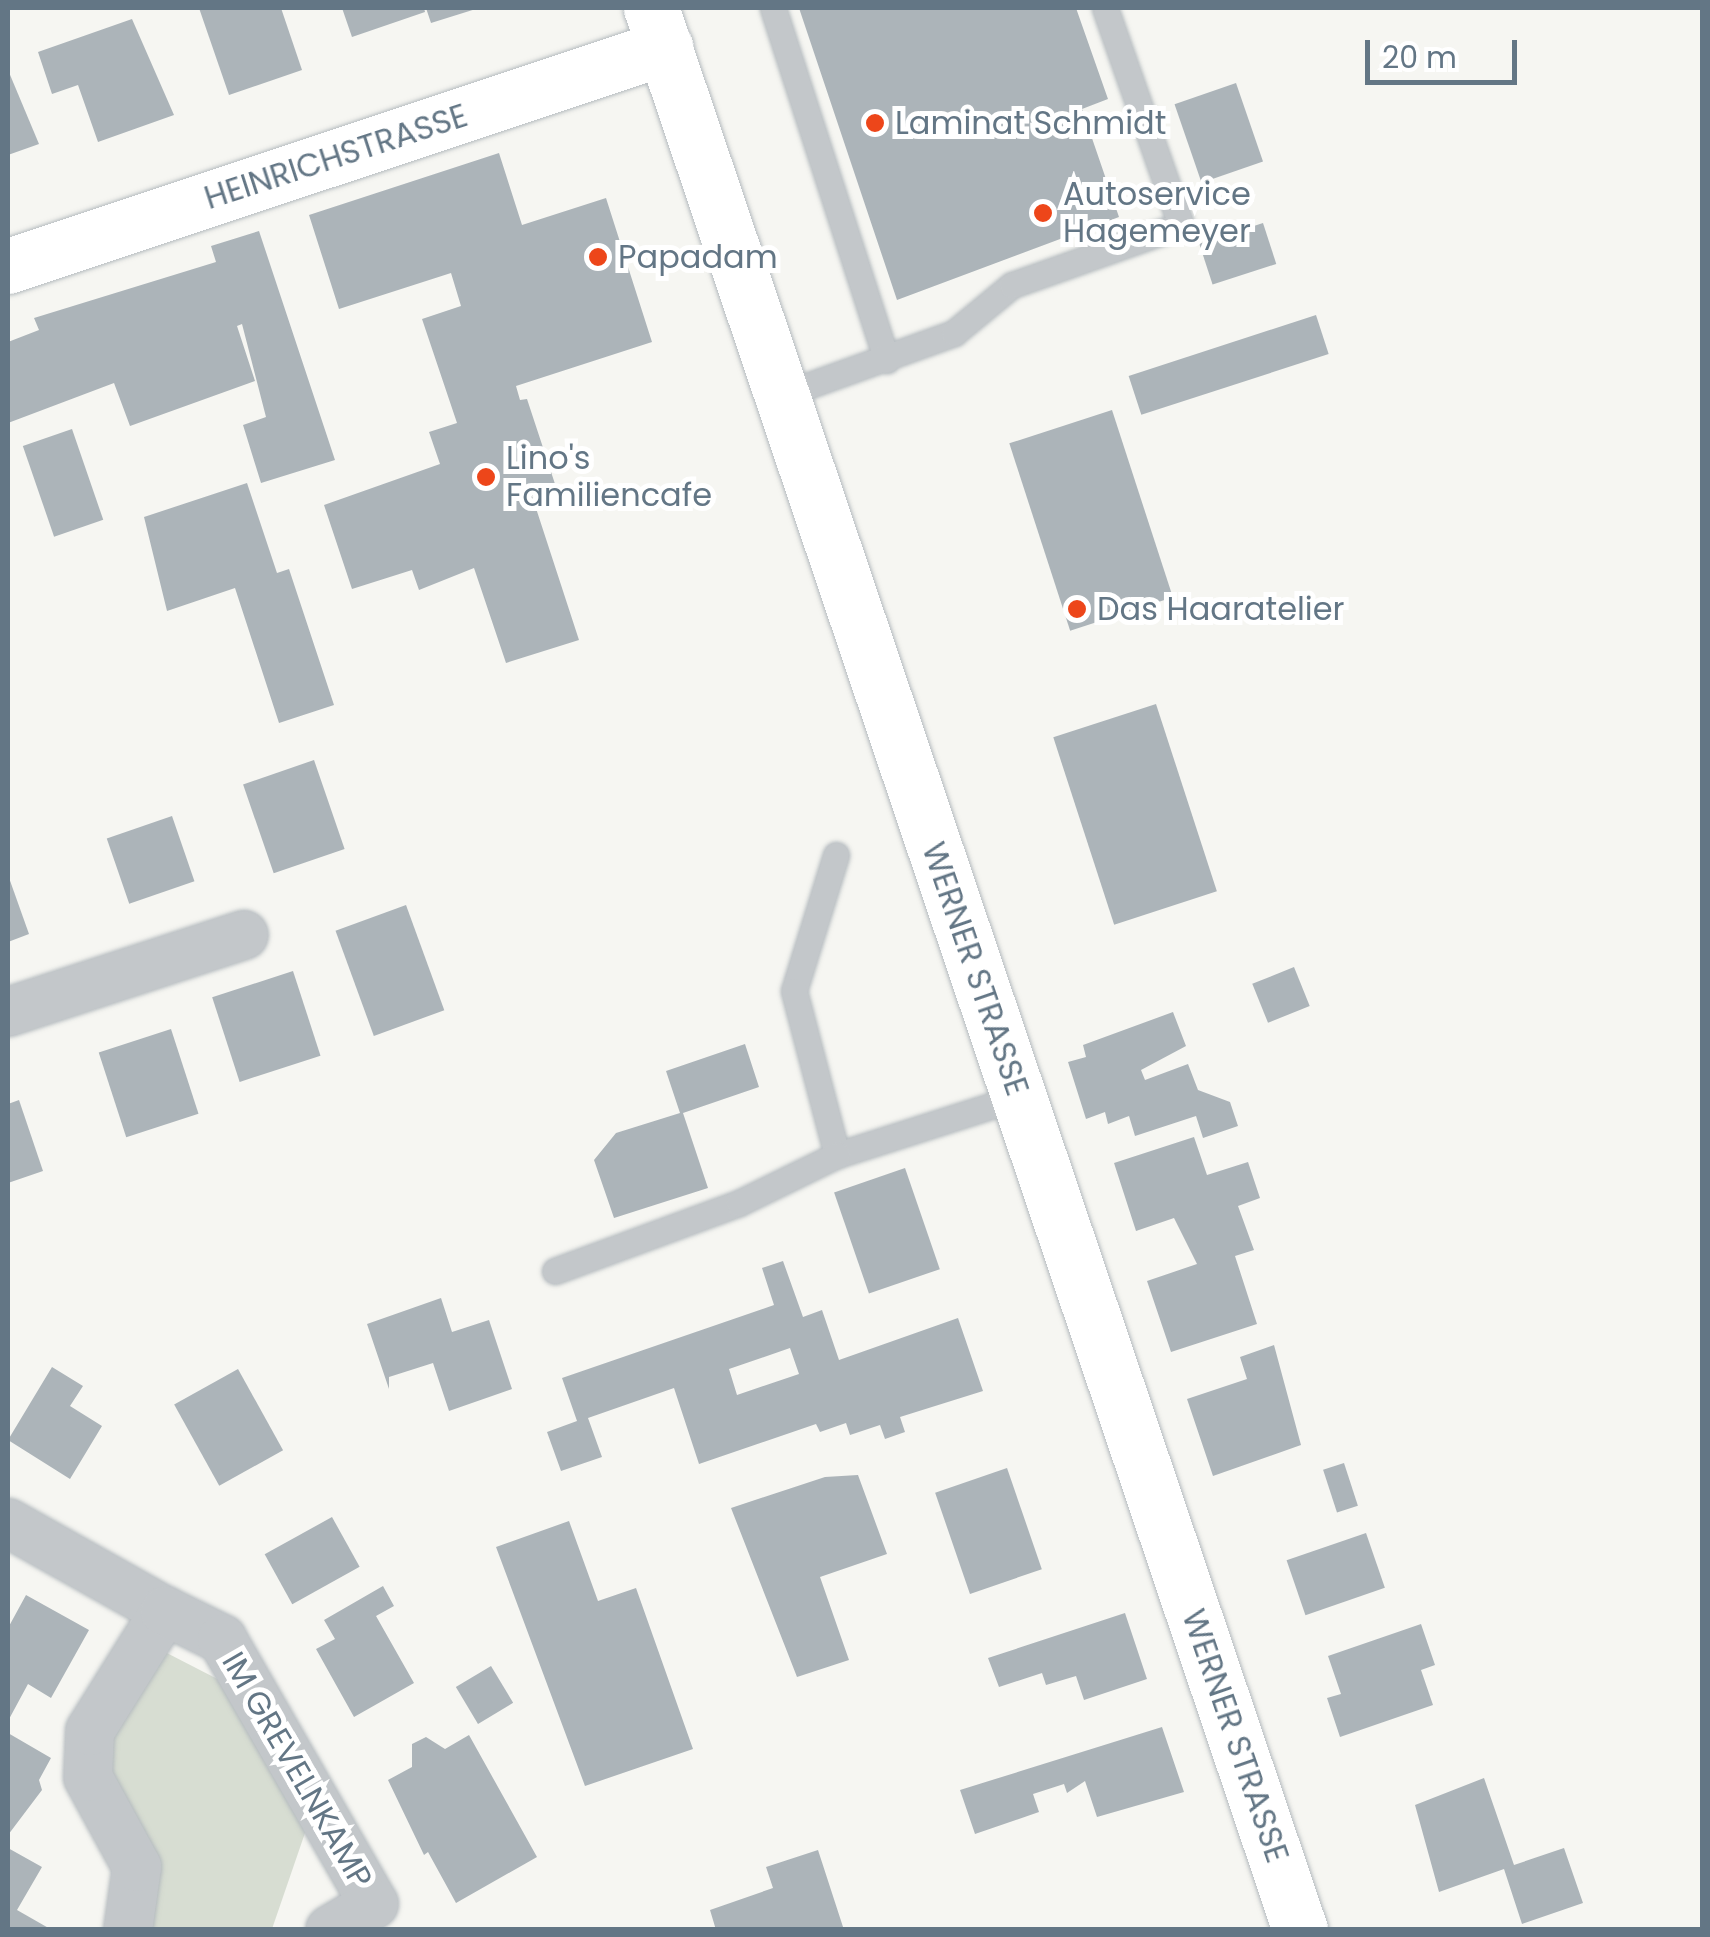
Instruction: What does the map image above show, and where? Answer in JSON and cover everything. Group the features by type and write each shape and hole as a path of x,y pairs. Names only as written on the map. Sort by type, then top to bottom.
{"main road":[{"name":"HEINRICHSTRASSE","path":"8,266 658,28"},
{"name":"WERNER STRASSE","path":"658,28 1300,1930"}],"street":[{"path":"8,1012 244,936"},
{"name":"IM GREVELNKAMP","path":"8,1523 222,1639 381,1917 330,1930"},
{"path":"128,1930 137,1867 88,1777 90,1731 165,1611"}],"lane":[{"path":"772,8 887,360"},
{"path":"782,395 887,360 954,332 1012,286 1181,225 1105,8"},
{"path":"836,854 794,991 837,1156"},
{"path":"555,1271 739,1203 837,1156 1018,1097"}],"shaded area":[{"path":"161,1650 231,1686 306,1830 272,1929 145,1929 102,1775 106,1743"}],"building":[{"path":"199,8 281,8 302,70 229,95"},
{"path":"342,8 424,8 425,12 352,37"},
{"path":"426,8 479,8 431,23"},
{"path":"799,8 1076,8 1108,99 1082,109 1119,217 897,300"},
{"path":"132,19 174,115 98,142 78,85 52,94 38,52"},
{"path":"8,70 39,144 8,155"},
{"path":"1236,83 1263,161 1202,183 1175,104"},
{"path":"499,153 522,225 606,198 652,342 516,386 520,400 527,399 556,487 532,496 579,640 506,663 474,568 419,590 412,570 352,589 324,505 440,464 429,432 457,423 422,319 461,306 451,273 339,309 309,215"},
{"path":"1263,223 1276,264 1213,285 1199,244"},
{"path":"259,231 335,460 261,483 243,425 266,417 242,324 237,326 255,381 130,426 114,383 8,423 8,342 39,330 34,318 216,262 211,246"},
{"path":"1316,315 1329,354 1141,415 1129,376"},
{"path":"1112,410 1173,597 1070,631 1009,443"},
{"path":"72,429 103,520 54,537 23,446"},
{"path":"247,483 277,573 289,569 334,705 279,723 235,588 167,611 144,517"},
{"path":"1156,704 1217,891 1114,925 1053,737"},
{"path":"314,760 345,849 274,873 243,784"},
{"path":"172,816 194,881 129,904 107,838"},
{"path":"8,875 29,934 8,942"},
{"path":"406,905 444,1010 374,1036 336,931"},
{"path":"1294,967 1310,1006 1268,1023 1252,984"},
{"path":"293,971 321,1056 240,1082 212,997"},
{"path":"1173,1012 1186,1046 1141,1070 1145,1080 1188,1064 1198,1090 1230,1102 1238,1126 1203,1138 1196,1116 1135,1136 1129,1116 1108,1124 1105,1112 1086,1119 1068,1062 1086,1057 1083,1045"},
{"path":"171,1029 199,1114 126,1137 99,1052"},
{"path":"745,1044 759,1087 683,1113 708,1188 614,1218 594,1160 616,1133 680,1113 666,1071"},
{"path":"19,1100 43,1171 8,1183 8,1104"},
{"path":"1194,1137 1207,1175 1248,1162 1260,1198 1238,1206 1254,1250 1235,1256 1257,1324 1171,1352 1147,1281 1197,1264 1174,1218 1136,1231 1114,1163"},
{"path":"905,1168 940,1269 869,1294 834,1192"},
{"path":"783,1261 803,1317 822,1310 839,1360 958,1318 983,1391 900,1417 905,1432 885,1439 880,1425 850,1435 846,1423 820,1432 816,1424 699,1464 674,1388 588,1418 602,1457 561,1471 547,1432 577,1421 562,1378 774,1305 762,1268","holes":["790,1348 799,1374 737,1395 729,1369"]},
{"path":"441,1298 452,1332 489,1320 512,1389 449,1411 433,1363 389,1377 389,1389 367,1324"},
{"path":"1274,1345 1301,1445 1213,1476 1187,1399 1247,1379 1240,1357"},
{"path":"52,1367 83,1386 70,1406 102,1426 70,1479 8,1440"},
{"path":"238,1369 283,1450 219,1486 174,1404"},
{"path":"1344,1463 1358,1506 1337,1513 1323,1470"},
{"path":"1007,1468 1042,1569 970,1594 935,1493"},
{"path":"858,1475 887,1554 820,1577 849,1660 797,1677 731,1508 825,1477"},
{"path":"332,1517 360,1567 292,1604 265,1554"},
{"path":"569,1521 598,1601 636,1588 693,1749 585,1786 496,1547"},
{"path":"1366,1533 1385,1588 1305,1615 1287,1560"},
{"path":"383,1586 394,1606 376,1616 414,1683 354,1717 316,1649 335,1639 324,1620"},
{"path":"26,1595 89,1630 51,1698 28,1684 8,1721 8,1628"},
{"path":"1125,1613 1147,1679 1084,1700 1076,1676 1046,1685 1042,1673 999,1687 988,1658"},
{"path":"1421,1624 1435,1665 1421,1670 1433,1705 1340,1737 1327,1698 1341,1694 1328,1656"},
{"path":"491,1666 513,1703 478,1724 456,1687"},
{"path":"1162,1727 1184,1792 1097,1817 1085,1781 1067,1793 1064,1784 1033,1794 1039,1812 975,1834 960,1790"},
{"path":"8,1733 51,1758 39,1780 42,1790 8,1835"},
{"path":"469,1735 537,1857 456,1903 428,1852 424,1855 388,1780 412,1767 412,1744 426,1737 445,1749"},
{"path":"1484,1778 1514,1865 1564,1848 1583,1903 1522,1924 1504,1869 1439,1892 1415,1805"},
{"path":"8,1848 42,1867 17,1910 52,1930 8,1930"},
{"path":"818,1850 844,1930 716,1930 710,1910 773,1888 766,1867"}],"place":[{"name":"Laminat Schmidt","path":"875,123"},
{"name":"Autoservice Hagemeyer","path":"1043,213"},
{"name":"Papadam","path":"598,257"},
{"name":"Lino's Familiencafe","path":"486,477"},
{"name":"Das Haaratelier","path":"1077,609"}]}
